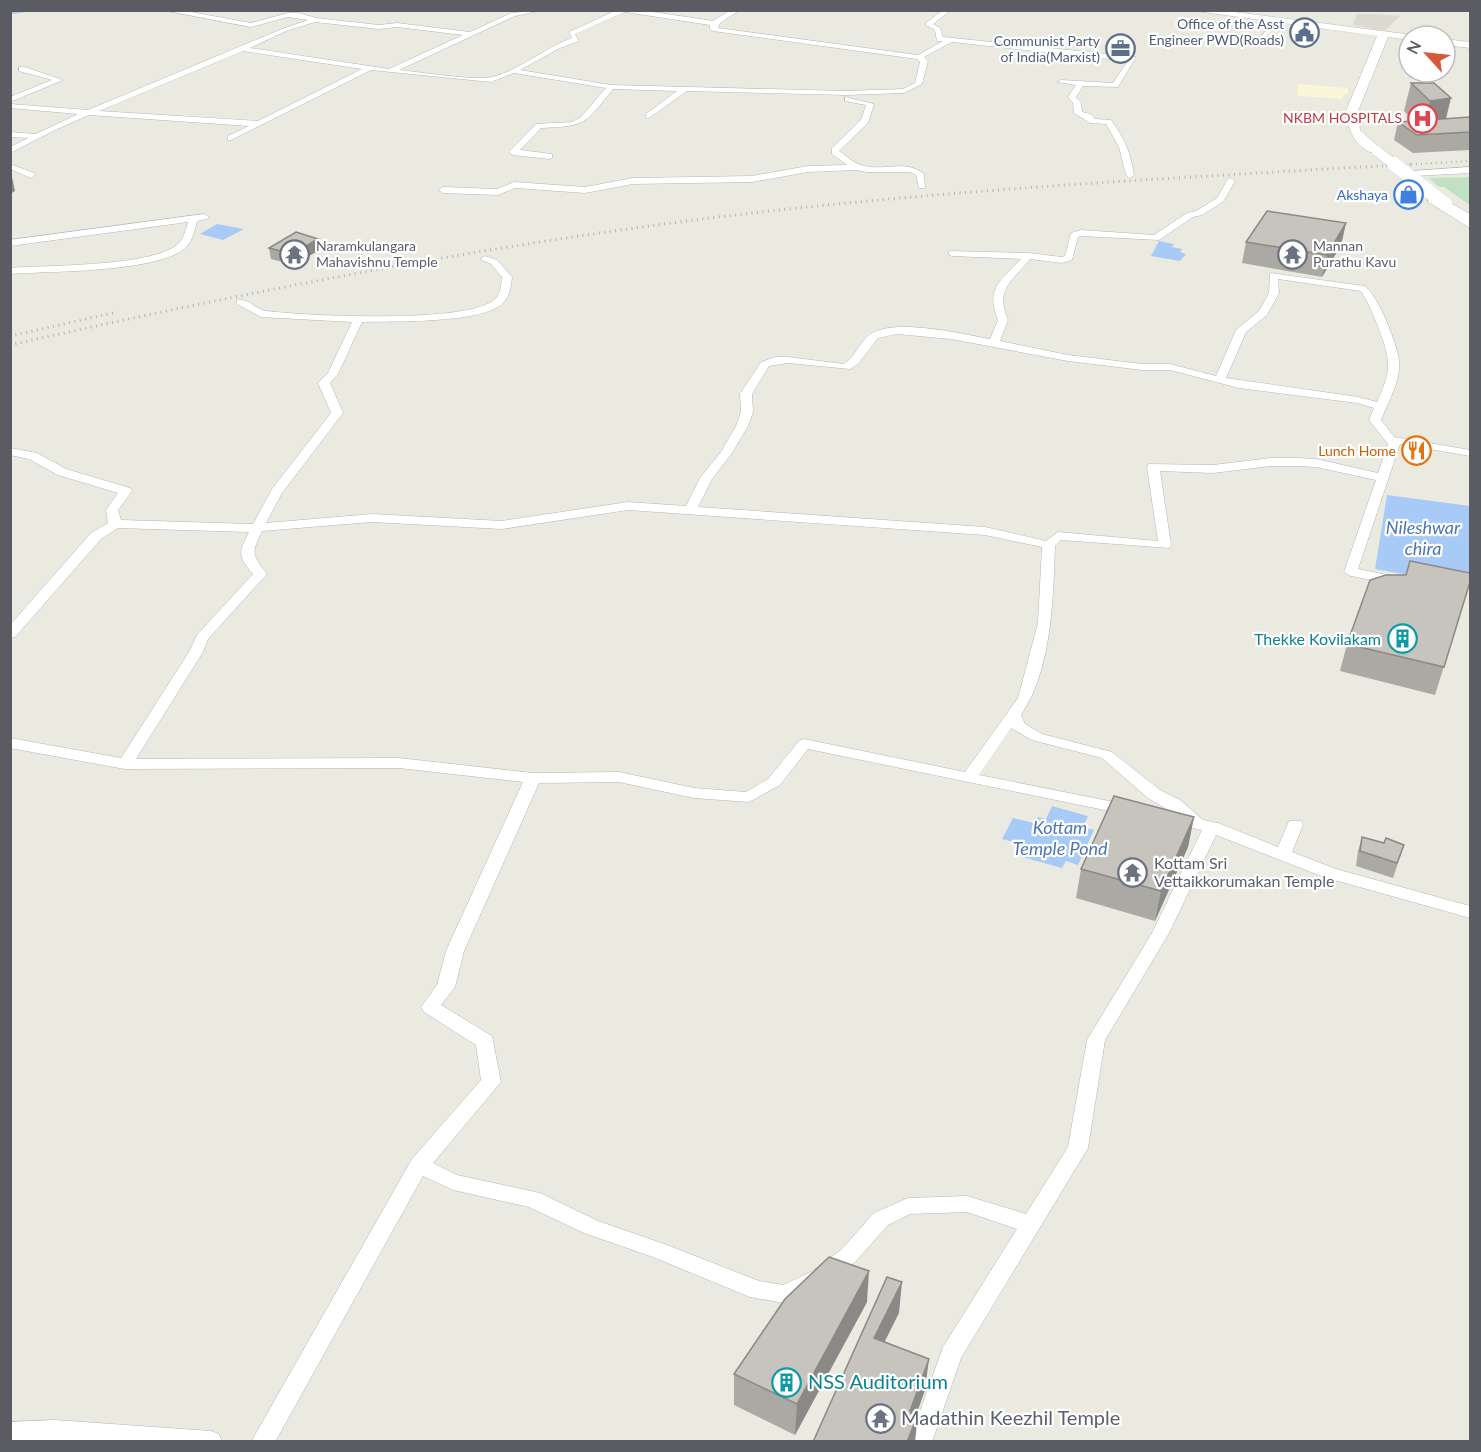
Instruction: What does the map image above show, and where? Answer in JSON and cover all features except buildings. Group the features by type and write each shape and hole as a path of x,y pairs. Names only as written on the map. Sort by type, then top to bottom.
{"main road":[{"path":"1192,10 1397,36"},
{"path":"1381,34 1383,37 1352,111 1350,123 1357,136 1445,204 1470,219"}],"street":[{"path":"165,10 251,25 288,15 299,15 315,20 379,27 397,25 471,34"},
{"path":"389,71 513,14 540,10"},
{"path":"713,24 737,10"},
{"path":"948,10 928,24 938,29 940,39 1133,59 1115,85 1061,82"},
{"path":"242,49 389,71 491,80 513,71 557,46 576,39 571,33 622,11 717,24 713,29 919,57 924,61 918,84 910,90 846,93 611,87 513,71"},
{"path":"10,151 88,114 284,30 315,20"},
{"path":"1264,36 1279,21"},
{"path":"919,57 951,40"},
{"path":"231,138 370,68"},
{"path":"10,100 59,81 22,69"},
{"path":"1081,82 1072,97 1077,103 1078,112 1093,121 1108,122 1115,129 1127,158 1130,175"},
{"path":"549,156 513,152 539,126 573,124 584,119 611,87"},
{"path":"649,116 685,89"},
{"path":"846,93 842,97 870,104 865,121 836,148 835,152 856,167"},
{"path":"10,106 88,114 259,124"},
{"path":"10,134 37,137"},
{"path":"10,166 31,175"},
{"path":"443,190 498,192 514,185 585,190 633,181 752,179 808,169 856,167 905,167 920,174 921,186"},
{"path":"1470,170 1412,174 1404,178 1413,187 1470,225"},
{"path":"952,253 1028,256 1062,260 1069,258 1074,235 1081,233 1156,238 1190,215 1199,213 1220,200 1231,181"},
{"path":"10,243 198,218 183,245 173,252 117,265 10,271"},
{"path":"994,343 1003,320 997,304 998,290 1028,256"},
{"path":"242,303 261,314 358,319 481,310 499,302 506,288 507,278 494,262 485,259"},
{"path":"1220,380 1241,330 1263,313 1274,293 1273,275 1364,289 1375,304 1394,362 1389,387 1375,420 1394,444"},
{"path":"125,764 196,652 202,638 260,574 248,560 247,549 276,492 337,413 324,383 333,374 358,319"},
{"path":"689,512 706,478 726,453 742,426 747,412 746,394 765,364 775,360 788,360 846,367 853,365 872,338 882,333 912,331 994,343 1068,358 1142,367 1170,367 1220,380 1287,392 1358,400 1380,406"},
{"path":"1408,583 1351,572 1395,440 1470,453"},
{"path":"10,451 33,456 63,472 126,491 112,510 115,524"},
{"path":"969,778 1025,698 1045,623 1049,545 1058,536 1165,545 1152,467 1213,470 1271,462 1298,462 1316,463 1382,478"},
{"path":"10,634 96,536 115,524 258,528 355,519 502,525 628,506 985,531 1049,545"},
{"path":"1013,714 1018,727 1037,737 1107,755 1154,794 1174,804 1205,825"},
{"path":"10,743 125,764 399,763 533,778 619,777 694,793 749,797 774,782 804,744 1205,825 1330,873 1470,912"},
{"path":"262,1442 419,1165 491,1082 485,1041 430,1007 446,987 455,951 533,778"},
{"path":"920,1442 951,1354 1078,1148 1096,1040 1160,933 1205,825"},
{"path":"1283,855 1295,825"},
{"path":"419,1165 453,1182 533,1199 591,1227 758,1290 784,1294 819,1278 848,1256 881,1219 908,1206 967,1204 1000,1213 1030,1226"},
{"path":"10,1433 56,1431 211,1442"}],"shaded area":[{"path":"1357,14 1400,16 1385,31 1353,25"},
{"path":"1297,84 1348,88 1348,93 1343,96 1343,99 1298,96"}],"green space":[{"path":"1470,177 1470,205 1444,187 1439,187 1429,178"}],"water":[{"path":"217,224 244,229 223,240 200,234"},
{"path":"1159,241 1174,244 1172,247 1182,249 1180,252 1186,254 1180,261 1151,256"},
{"name":"Nileshwar chira","path":"1387,495 1470,506 1470,586 1375,569"},
{"name":"Kottam Temple Pond","path":"1052,806 1088,816 1083,827 1094,830 1078,865 1066,861 1062,868 1019,856 1022,848 1016,846 1017,843 1002,839 1013,818 1034,823 1038,817 1046,819"}],"waterway":[{"path":"10,13 29,10"}],"railway":[{"path":"1386,166 1470,161"},
{"path":"10,345 194,305 379,269 658,225 834,204 999,190 1412,164"},
{"path":"10,336 113,313"}],"place":[{"name":"Office of the Asst Engineer PWD(Roads)","path":"1305,32"},
{"name":"Communist Party of India(Marxist)","path":"1121,49"},
{"name":"NKBM HOSPITALS","path":"1423,118"},
{"name":"Akshaya","path":"1409,195"},
{"name":"Naramkulangara Mahavishnu Temple","path":"295,254"},
{"name":"Mannan Purathu Kavu","path":"1292,254"},
{"name":"Lunch Home","path":"1417,451"},
{"name":"Thekke Kovilakam","path":"1402,639"},
{"name":"Kottam Sri Vettaikkorumakan Temple","path":"1133,872"},
{"name":"NSS Auditorium","path":"787,1382"},
{"name":"Madathin Keezhil Temple","path":"880,1418"}]}
